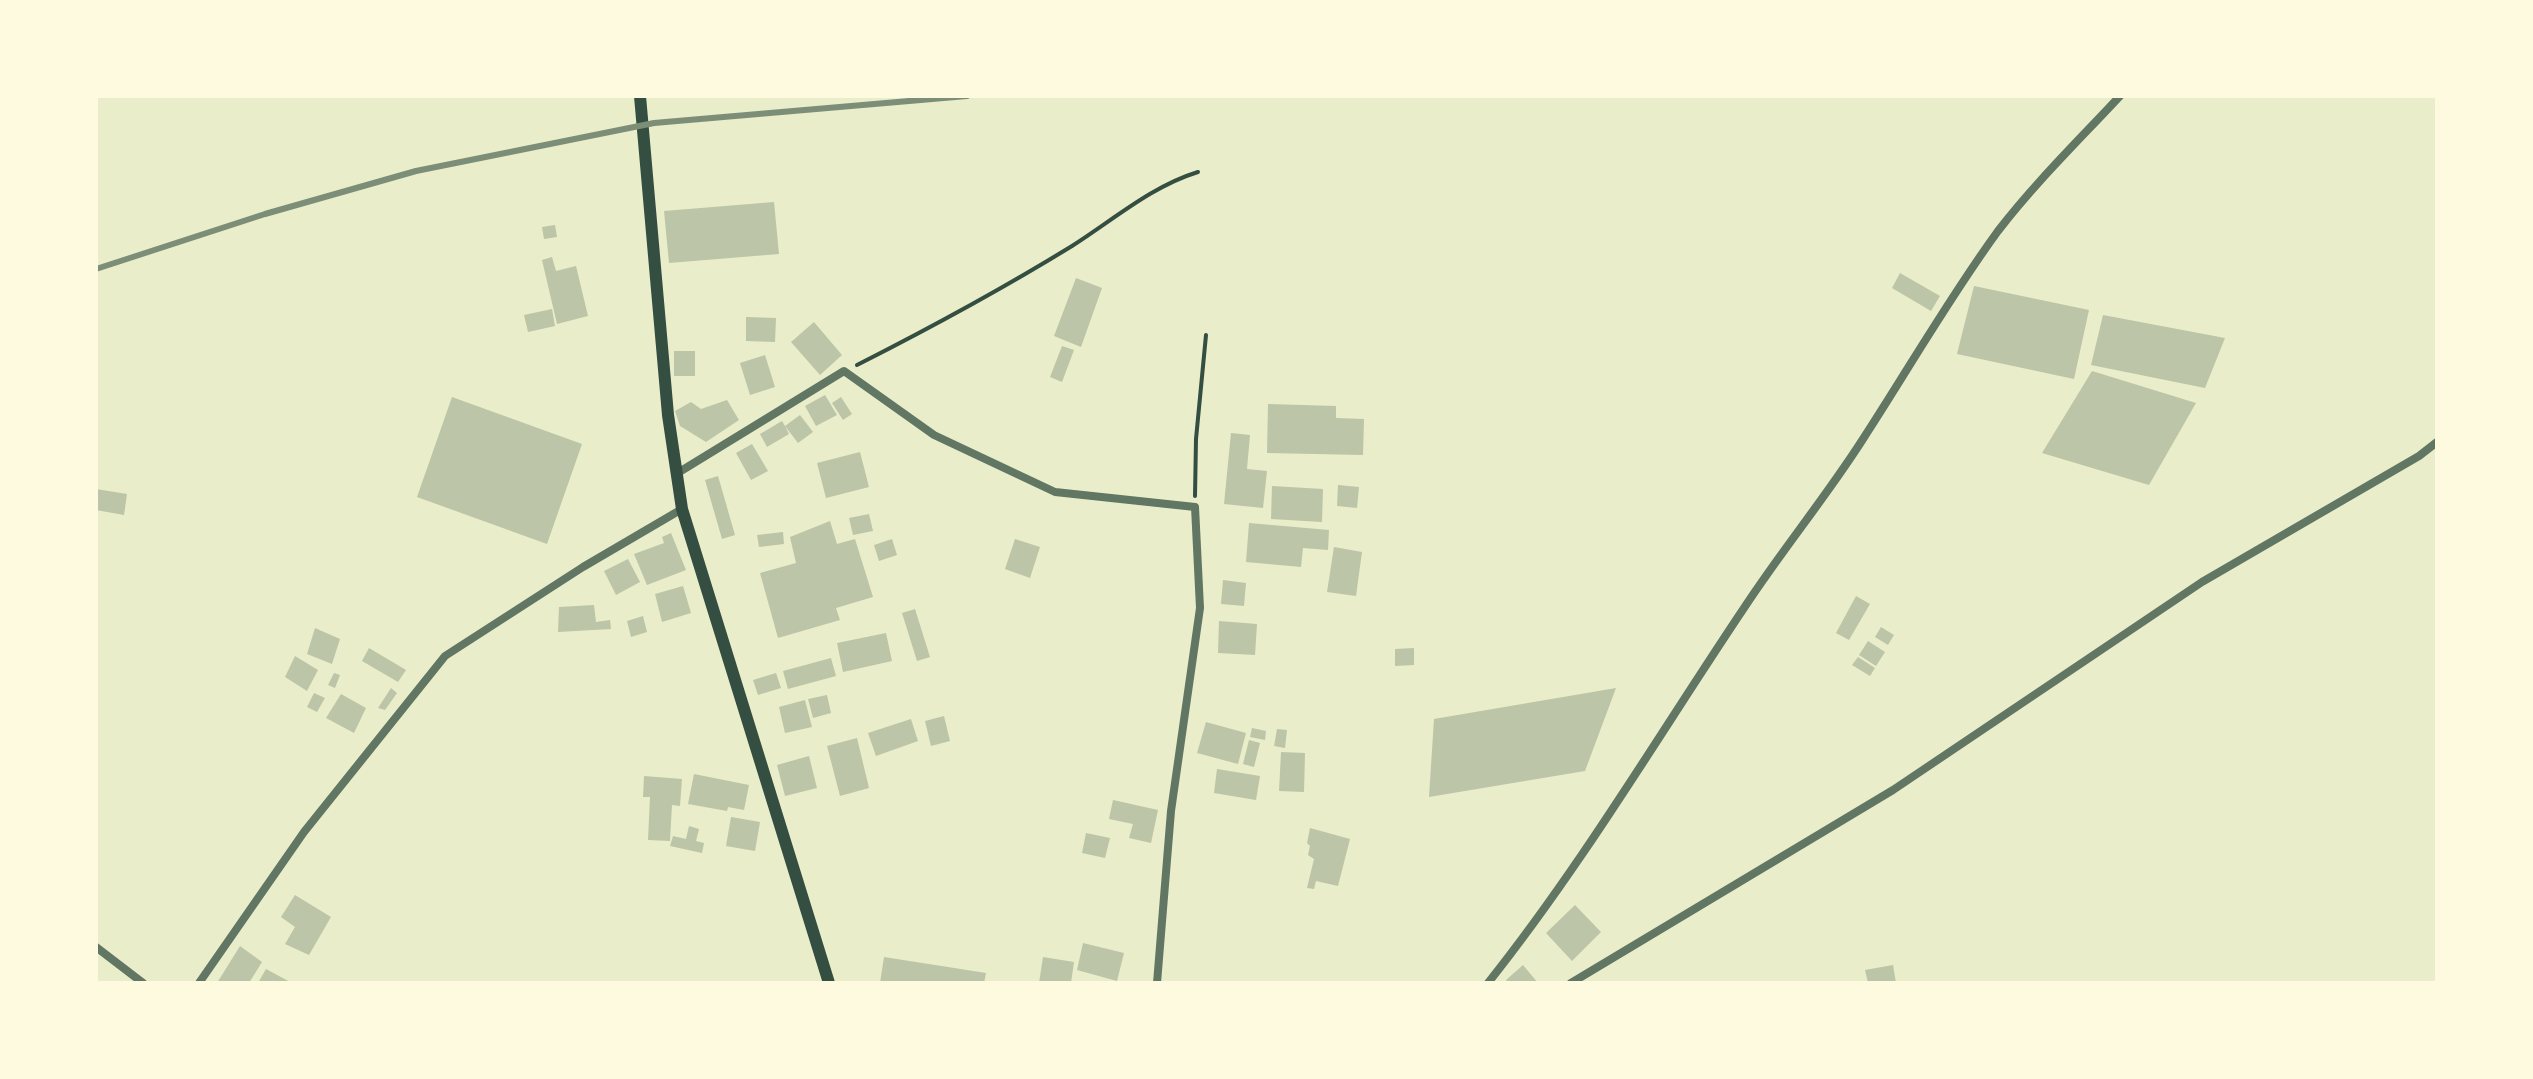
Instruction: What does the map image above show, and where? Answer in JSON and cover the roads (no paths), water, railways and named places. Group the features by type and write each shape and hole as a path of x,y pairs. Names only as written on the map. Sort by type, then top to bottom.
{"main road":[{"path":"640,96 675,475 682,509 829,983"}],"street":[{"path":"1488,983 1677,714 1744,607 1861,441 1999,230 2120,96"},
{"path":"675,475 844,371 934,435 1055,492 1195,507 1200,608 1171,811 1157,983"},
{"path":"1571,983 1893,790 2202,582 2419,456 2437,442"},
{"path":"199,983 304,832 445,656 583,567 682,509"},
{"path":"96,947 143,983"}],"railway":[{"path":"96,269 265,214 416,171 654,123 967,96"}]}
